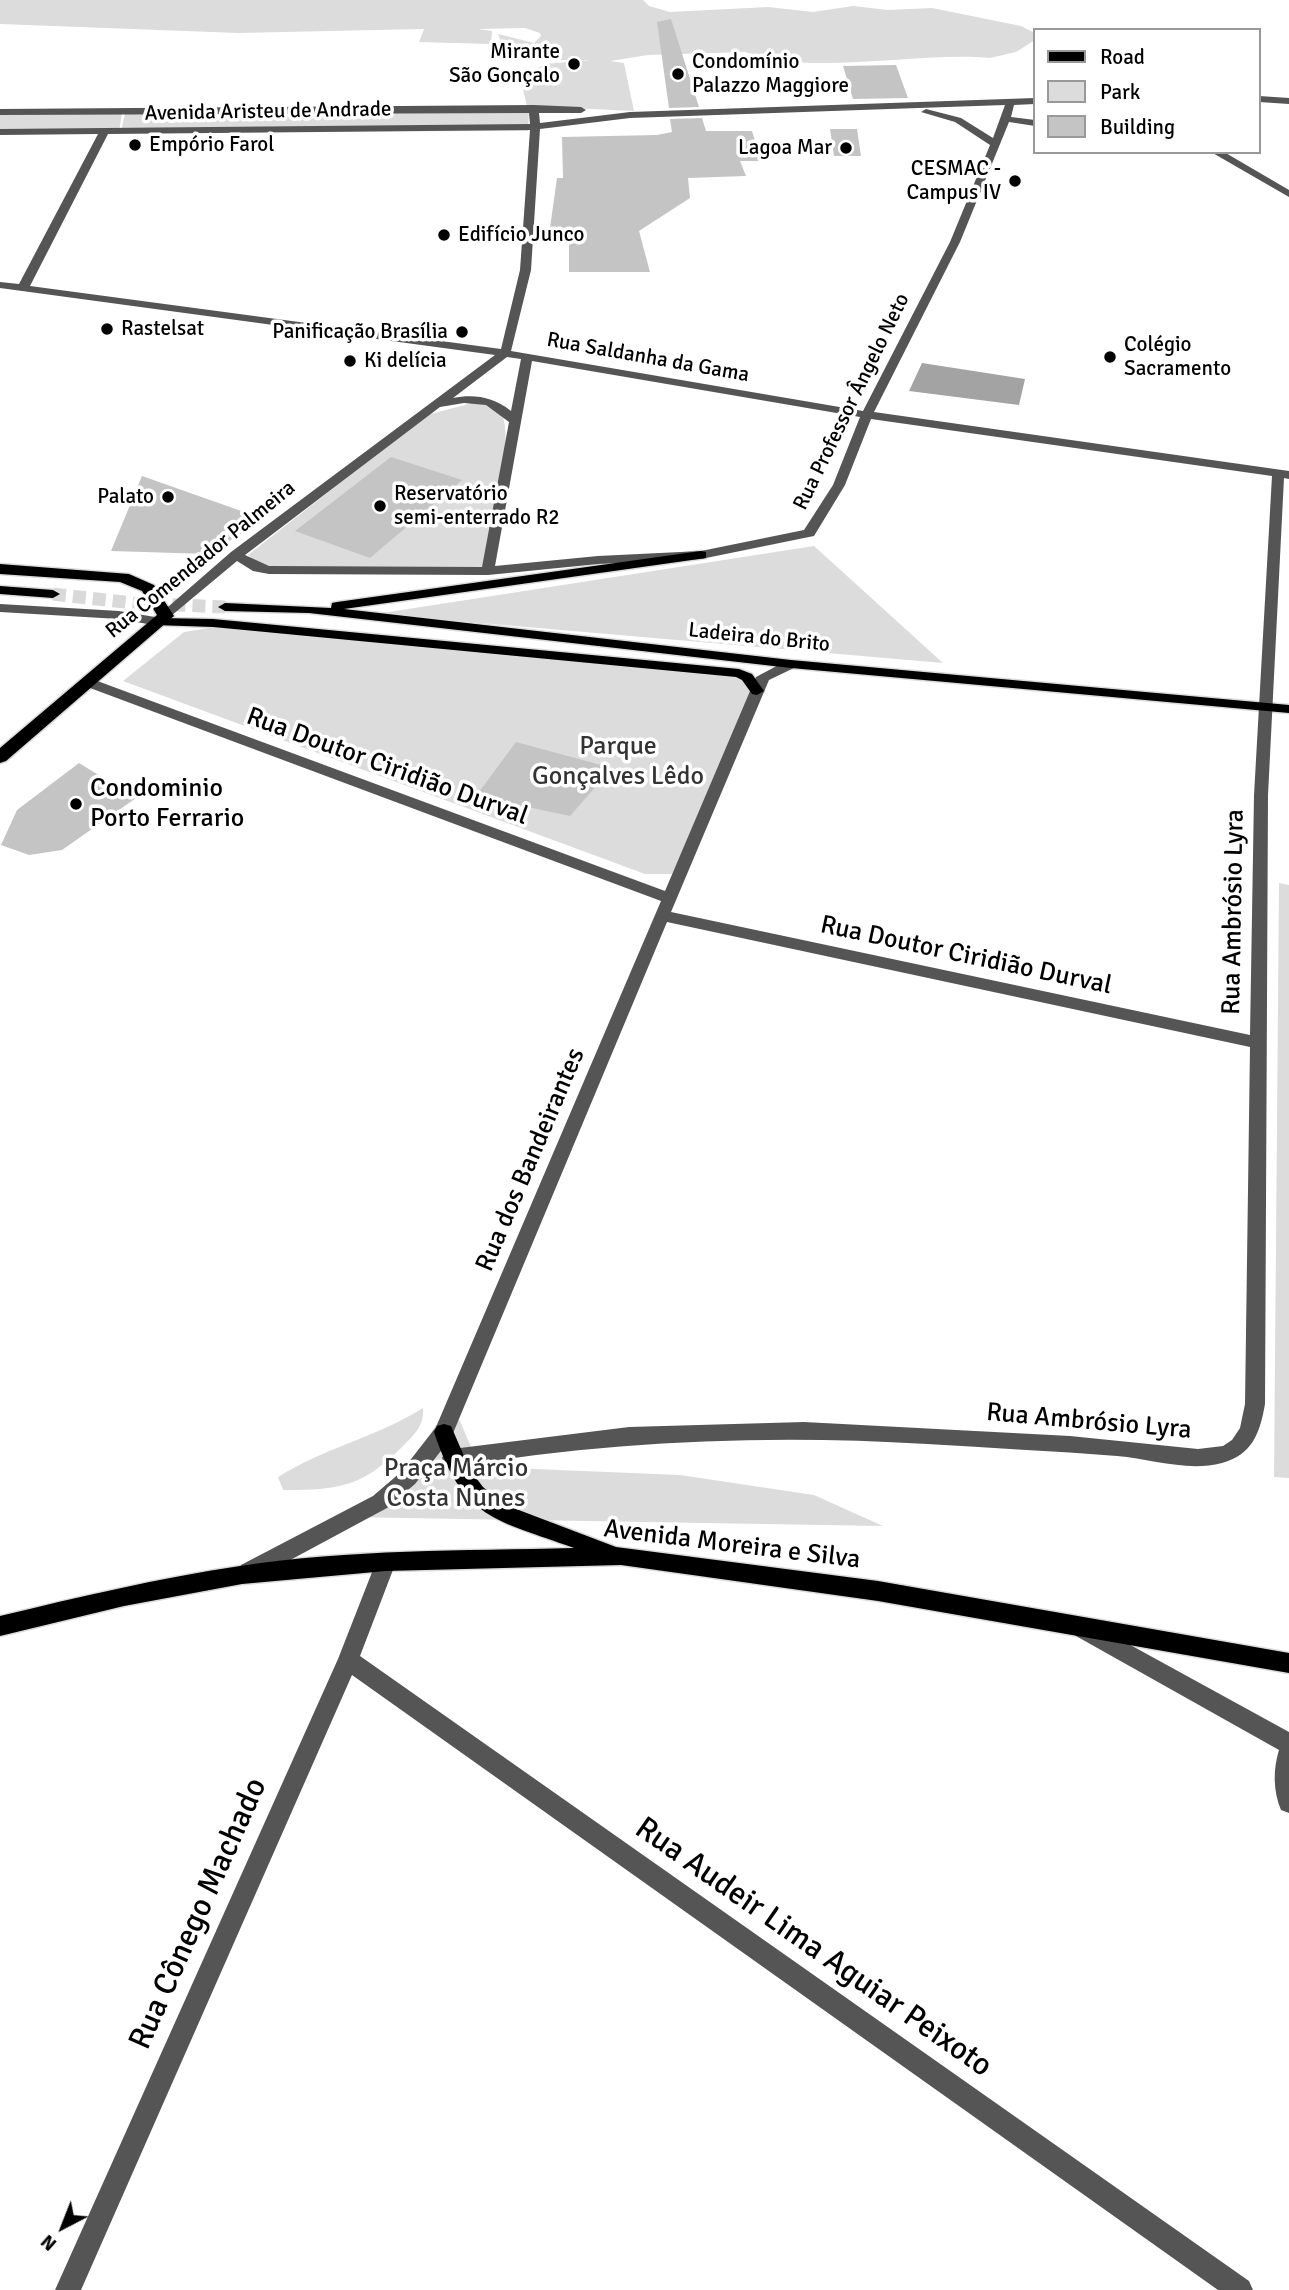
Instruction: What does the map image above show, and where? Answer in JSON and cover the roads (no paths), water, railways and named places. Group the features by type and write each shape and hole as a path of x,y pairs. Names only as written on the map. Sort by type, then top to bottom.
{"highway":[{"path":"0,569 123,577 148,588 162,619"},
{"name":"Rua Comendador Palmeira","path":"0,757 162,619"}],"main road":[{"path":"309,609 525,582 701,555"},
{"path":"0,590 53,594"},
{"name":"Ladeira do Brito","path":"225,607 309,609 791,664 1268,711 1289,709"},
{"name":"Ladeira do Brito","path":"162,619 739,673 760,684"},
{"path":"444,1432 457,1470 471,1490 496,1510 621,1556"},
{"name":"Avenida Moreira e Silva","path":"0,1626 124,1596 242,1575 386,1562 621,1556 878,1591 1289,1663"}],"street":[{"path":"1261,99 1289,101"},
{"path":"630,114 1034,101"},
{"name":"Rua Professor Ângelo Neto","path":"236,555 258,568 269,570 488,571 598,559 701,555 809,533 839,485 867,415 955,242 1006,119 1010,103"},
{"path":"948,116 950,104"},
{"path":"505,353 515,327 527,273 534,108"},
{"name":"Avenida Aristeu de Andrade","path":"0,112 534,108 630,114"},
{"path":"849,109 928,112 948,116 979,131 994,143"},
{"name":"Avenida Aristeu de Andrade","path":"0,132 535,127 630,114"},
{"path":"1006,119 1034,123"},
{"path":"23,288 104,133"},
{"path":"1219,154 1289,194"},
{"name":"Rua Saldanha da Gama","path":"0,285 527,356 867,415 1283,475"},
{"name":"Rua Comendador Palmeira","path":"162,619 236,555 505,353"},
{"path":"488,571 527,356"},
{"name":"Rua Comendador Palmeira","path":"436,406 468,399 491,401 500,405 515,421"},
{"name":"Rua Ambrósio Lyra","path":"452,1458 541,1443 667,1431 866,1432 1122,1448 1197,1459 1226,1454 1243,1444 1251,1430 1255,1404 1261,795 1283,475"},
{"path":"0,608 162,619"},
{"path":"747,659 760,684 791,664"},
{"name":"Rua Doutor Ciridião Durval","path":"88,682 666,907 1258,1043"},
{"name":"Rua dos Bandeirantes","path":"242,1575 380,1502 408,1478 444,1432 760,684"},
{"name":"Rua Cônego Machado","path":"68,2290 348,1660 386,1562"},
{"path":"1080,1628 1289,1744"},
{"name":"Rua Audeir Lima Aguiar Peixoto","path":"348,1660 1240,2290"},
{"path":"1289,1752 1285,1767 1289,1802"}],"tunnel":[{"path":"53,594 133,603 225,607"}],"place":[{"name":"Mirante São Gonçalo","path":"574,64"},
{"name":"Condomínio Palazzo Maggiore","path":"678,74"},
{"name":"Empório Farol","path":"135,145"},
{"name":"Lagoa Mar","path":"846,148"},
{"name":"CESMAC - Campus IV","path":"1015,181"},
{"name":"Edifício Junco","path":"444,235"},
{"name":"Rastelsat","path":"107,329"},
{"name":"Panificação Brasília","path":"462,332"},
{"name":"Colégio Sacramento","path":"1110,357"},
{"name":"Ki delícia","path":"350,361"},
{"name":"Palato","path":"168,497"},
{"name":"Reservatório semi-enterrado R2","path":"380,506"},
{"name":"Condominio Porto Ferrario","path":"76,804"}],"park label":[{"name":"Parque Gonçalves Lêdo","path":"618,762"},
{"name":"Praça Márcio Costa Nunes","path":"456,1484"}]}
